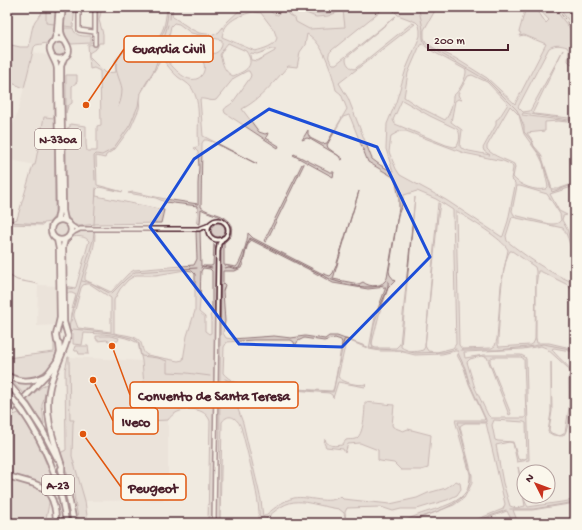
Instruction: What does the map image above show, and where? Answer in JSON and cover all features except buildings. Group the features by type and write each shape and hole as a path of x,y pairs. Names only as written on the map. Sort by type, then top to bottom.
{"highway":[{"name":"N-330a","path":"59,7 57,32 49,49 57,67 59,211 57,221 52,225 51,231 53,236 57,239 59,245 60,318 56,335 57,341 62,343 68,336 64,320 63,249 71,230 63,214 61,66 69,50 62,36 61,30 62,7"},
{"path":"54,41 60,39 65,41"},
{"path":"53,57 60,59 64,58"},
{"path":"57,221 67,223"},
{"path":"57,239 67,238"},
{"path":"58,329 61,327 65,328"},
{"path":"62,343 63,353 49,391 48,412 51,432 62,466 62,471"},
{"path":"26,396 50,372 59,355 62,343"},
{"path":"7,413 42,383 58,366"},
{"path":"7,375 16,380 28,381 39,378 50,372"},
{"name":"A-23","path":"7,382 27,406 48,441 62,471 70,499 74,523"},
{"name":"A-23","path":"7,392 23,412 38,436 53,469 61,495 66,523"},
{"path":"7,476 35,484 47,492 54,503 56,523"}],"street":[{"path":"79,7 78,29 81,31 94,32"},
{"path":"95,44 94,32 96,7"},
{"path":"199,229 219,220 226,224 227,233 219,244 218,251 214,523"},
{"path":"67,223 78,230 199,229 206,231 213,238 218,251"},
{"path":"209,234 208,229 211,223"},
{"path":"67,238 78,230"},
{"path":"213,238 223,238"}],"highlighted area":[{"path":"269,109 377,147 430,257 342,347 239,344 150,227 194,159"}],"shaded area":[{"path":"42,7 56,7 54,31 47,43 36,45 34,47 24,88 7,81 7,44 20,47 29,47 33,26 41,13"},
{"path":"66,7 75,7 73,27 64,26"},
{"path":"98,7 102,8 99,20 103,34 103,43 99,43 97,48 89,53 89,57 88,45 97,44"},
{"path":"167,7 173,7 173,17 191,29 199,33 214,35 219,32 243,7 264,7 278,15 280,13 277,7 282,7 289,15 295,18 296,22 309,29 345,27 343,10 328,16 316,17 291,7 309,12 310,7 311,13 323,14 331,13 341,7 385,7 332,50 329,53 329,59 333,64 336,64 396,16 346,58 348,65 354,69 412,23 415,24 339,83 348,98 372,159 393,172 386,149 387,124 396,102 406,69 420,36 420,30 419,25 416,22 398,15 390,7 437,7 424,30 424,38 426,42 487,78 515,104 546,44 524,35 519,36 521,33 519,32 526,7 535,7 546,23 549,20 537,7 553,7 575,35 575,44 571,60 575,63 575,66 568,61 569,51 567,47 558,45 549,48 518,107 523,112 530,111 563,50 533,112 534,114 569,118 572,117 575,112 575,121 523,113 522,115 568,121 545,122 545,131 527,133 534,146 541,154 552,189 558,189 575,183 575,186 550,194 559,211 567,215 563,216 562,220 567,229 574,254 575,294 568,285 538,271 536,286 536,338 537,343 549,343 575,349 575,352 554,348 552,349 570,368 575,382 568,368 546,348 541,346 523,349 464,352 465,358 484,355 521,355 526,359 529,460 517,462 513,443 509,442 496,445 503,483 510,506 516,508 525,506 525,504 526,504 528,507 575,500 575,503 532,510 513,510 518,523 513,523 507,511 474,523 468,523 503,509 505,504 486,423 465,423 460,427 472,475 472,483 464,498 454,505 420,518 422,523 420,523 418,519 410,523 401,523 452,503 466,492 469,484 470,474 455,420 485,419 469,384 464,368 457,355 458,351 442,354 415,355 399,351 380,351 369,349 375,317 386,287 368,289 333,283 251,240 247,246 241,268 235,271 223,271 223,283 225,285 223,291 225,321 223,333 226,338 232,339 274,336 291,338 305,336 325,339 329,336 337,336 367,347 350,341 346,342 338,377 351,384 366,384 365,387 338,382 333,398 329,393 294,390 290,392 288,400 285,400 228,382 243,423 261,500 263,517 281,503 289,499 299,497 330,500 336,499 340,496 343,499 390,504 417,498 446,488 456,481 460,483 461,489 457,495 447,500 417,509 401,509 393,511 381,507 347,508 345,512 346,522 344,513 339,509 306,502 290,503 282,506 262,523 258,523 259,517 256,492 241,427 233,417 227,417 222,422 219,523 221,247 231,232 231,227 225,219 201,209 200,224 197,223 198,206 165,202 156,198 128,193 133,192 198,204 198,152 194,148 199,146 198,108 195,94 191,87 176,75 162,58 141,93 139,109 131,127 115,149 106,155 105,158 96,156 97,185 123,192 99,187 96,190 96,196 164,210 161,223 96,224 79,226 73,224 66,214 67,128 70,127 70,124 86,126 87,151 97,151 97,126 101,125 100,71 94,68 90,69 89,57 105,73 116,72 115,61 127,48 138,41 150,40 158,37 165,23","holes":["253,12 261,13 274,30 277,38 276,41 268,47 255,51 222,37 223,31 233,20","174,23 179,24 191,33 222,40 221,48 216,53 208,54 200,53 181,46 169,36 171,26","307,34 313,38 323,51 330,67 336,90 341,94 347,109 327,143 322,144 310,138 308,130 302,140 307,138 310,139 339,156 328,148 327,145 343,117 349,115 368,162 395,178 399,198 399,208 387,278 383,283 376,286 363,282 359,284 333,279 359,191 336,266 330,276 321,273 253,238 248,233 244,251 238,265 236,267 224,265 224,243 231,236 232,225 225,218 201,207 202,143 204,140 213,142 257,164 203,136 200,99 212,101 216,100 234,78 249,71 251,75 250,78 233,102 224,110 225,113 278,148 279,146 266,138 268,133 265,134 259,132 242,109 261,95 288,66 297,67 300,52 305,45","228,43 246,51 250,61 250,64 245,70 233,76 226,70 220,55","421,43 432,51 466,70 462,84 453,96 451,109 445,120 419,107 404,97 408,73","180,49 196,54 203,62 204,72 197,79 185,77 170,63 167,57 172,52","275,49 275,51 257,61 251,60 251,53 257,54","472,75 487,82 508,104 496,120 496,125 483,148 484,151 490,155 461,148 462,130 451,122 455,101 458,99 462,100 458,94 468,76","402,100 457,129 460,137 457,146 454,147 446,145 395,124 393,120","510,106 519,115 524,134 543,163 548,187 546,189 528,187 520,183 513,177 515,167 514,164 496,156 487,149 487,146","400,131 406,131 464,153 503,161 512,165 513,168 511,179 515,183 515,186 508,221 503,236 502,237 446,200 400,175 389,152 391,136","517,186 520,186 547,194 560,214 561,220 558,223 550,224 514,215 512,211","417,191 436,199 453,210 456,344 453,348 437,352 428,351 425,346 423,350 417,351 401,347 415,197 400,344 396,348 373,347 372,343 380,311 388,288 395,281 390,275 389,271 398,215 404,195","456,212 486,230 505,246 508,250 505,265 510,251 512,251 535,267 535,339 530,345 499,347 498,345 501,293 504,272 501,285 497,339 495,346 492,348 462,349 459,345","512,217 563,228 568,238 574,267 573,278 570,281 537,263 507,241 506,236","304,338 324,341 335,338 341,340 342,343 334,388 332,391 296,389 291,387 289,383 288,395 283,397 235,382 223,373 224,347 227,342 291,340 294,342 295,346 298,341","481,356 487,357 509,415 511,414 490,359 493,357 521,357 524,359 525,418 491,418 488,415 475,388 467,362 470,359","494,420 526,423 527,458 521,460 518,459 513,442 495,440 492,425"]},
{"path":"282,7 291,7 304,13 328,16 343,10 345,27 309,29 295,22 295,18 289,15"},
{"path":"553,7 558,7 575,27 575,35"},
{"path":"558,7 575,7 575,27 573,26"},
{"path":"64,28 73,28 77,34 91,36 91,43 71,44 65,35"},
{"path":"56,42 62,42 66,46 66,52 62,56 56,56 52,52 52,46"},
{"path":"33,52 46,55 52,63 54,70 54,118 45,117 35,165 7,159 7,140 19,108"},
{"path":"66,75 77,75 77,82 72,86 72,103 68,106 66,113"},
{"path":"44,117 55,118 55,215 50,222 44,223 43,225 7,224 7,221 17,219 33,165 35,165"},
{"path":"294,154 330,172 334,172 333,177 293,155"},
{"path":"302,164 304,164 266,242 264,241"},
{"path":"438,203 440,204 426,337"},
{"path":"58,223 64,223 68,227 68,233 64,237 58,237 54,233 54,227"},
{"path":"215,223 221,223 225,227 225,233 221,237 215,237 211,233 211,227"},
{"path":"94,230 95,235 94,246 85,280 111,292 128,274 134,270 194,265 197,259 196,231 200,231 201,266 213,265 214,244 216,251 212,523 208,523 210,421 207,416 202,412 190,409 177,412 168,420 147,421 142,361 138,343 118,336 84,333 82,345 73,344 73,333 69,329 71,313 76,295 66,293 66,286 76,287 89,241 86,238 77,236 72,237 80,231","holes":["203,268 210,269 212,271 212,313 210,316 211,333 209,334 205,331 205,317 199,312 201,271","185,270 192,271 195,274 195,311 187,336 183,360 178,361 147,355 143,351 139,340 114,333 114,300 120,289 128,280 136,275 156,275","90,284 111,298 111,332 78,328 74,314 83,285"]},
{"path":"39,285 57,286 58,318 56,325 37,326"},
{"path":"96,336 110,336 119,338 118,341 115,341 115,344 111,344 111,341 107,340 97,341"},
{"path":"54,342 57,347 57,353 51,364 43,372 27,378 17,377 7,372 7,358 54,352"},
{"path":"75,346 88,346 89,354 79,354 78,351 75,351 74,349"},
{"path":"68,357 70,420 74,420 72,456 85,501 88,523 79,523 73,490 60,453 66,450 65,370"},
{"path":"69,357 142,361 147,420 168,420 168,500 85,501 72,456 74,421 70,420"},
{"path":"551,362 552,411 549,430 551,433 559,436 548,432 551,412"},
{"path":"569,376 570,398 569,416 565,433 569,408"},
{"path":"8,377 38,381 24,394"},
{"path":"48,384 42,405 44,424 27,399 44,385"},
{"path":"365,402 394,405 393,427 403,431 408,429 431,435 428,468 421,470 401,470 394,463 378,460 378,450 360,443 348,444 345,453 343,449 326,447 324,443 325,439 330,445 337,446 342,445 346,440 358,437 362,428"},
{"path":"14,411 13,415 19,413 37,443 55,487 58,498 56,499 47,488 41,484 28,478 7,473 7,417"},
{"path":"7,479 37,488 47,494 49,500 45,523 7,523"}],"waterway":[{"path":"170,19 171,7"},
{"path":"419,7 425,44 488,81 517,110 524,126 524,132 541,156 552,192 575,184"},
{"path":"46,9 46,23 54,24"},
{"path":"118,107 122,89 116,70 116,63 118,59 127,49 136,43 141,41 152,42 158,39 166,27 168,9"},
{"path":"95,180 94,156 96,154 102,155 113,149 130,125 138,106 140,93 154,70 168,25"},
{"path":"94,225 96,188"},
{"path":"7,222 43,224"},
{"path":"71,321 94,232"},
{"path":"225,268 239,268 250,238 332,280 364,287 383,285"},
{"path":"201,268 202,266 212,268"},
{"path":"82,281 91,283 111,294 135,272 197,268"},
{"path":"7,274 17,280 38,284"},
{"path":"388,281 387,289 374,325 372,338 373,349 400,350 415,353 444,352 456,349"},
{"path":"67,288 75,289"},
{"path":"73,329 111,333 135,339 139,344 141,356 158,358 167,361 167,372 210,376"},
{"path":"225,379 251,389 287,399 291,389 333,392 344,340 346,339 373,349"},
{"path":"461,350 497,350 543,344 575,350"},
{"path":"31,378 44,372 53,362 56,353"},
{"path":"458,353 486,420 486,422 458,422 471,475 468,488"},
{"path":"24,393 31,386 30,383"},
{"path":"404,523 445,509 465,494"},
{"path":"510,509 534,509 575,502"},
{"path":"472,523 506,510"}],"railway":[{"path":"556,7 575,33"}],"place":[{"name":"Guardia Civil","path":"86,105"},
{"name":"Convento de Santa Teresa","path":"112,346"},
{"name":"Iveco","path":"93,380"},
{"name":"Peugeot","path":"83,434"}]}
